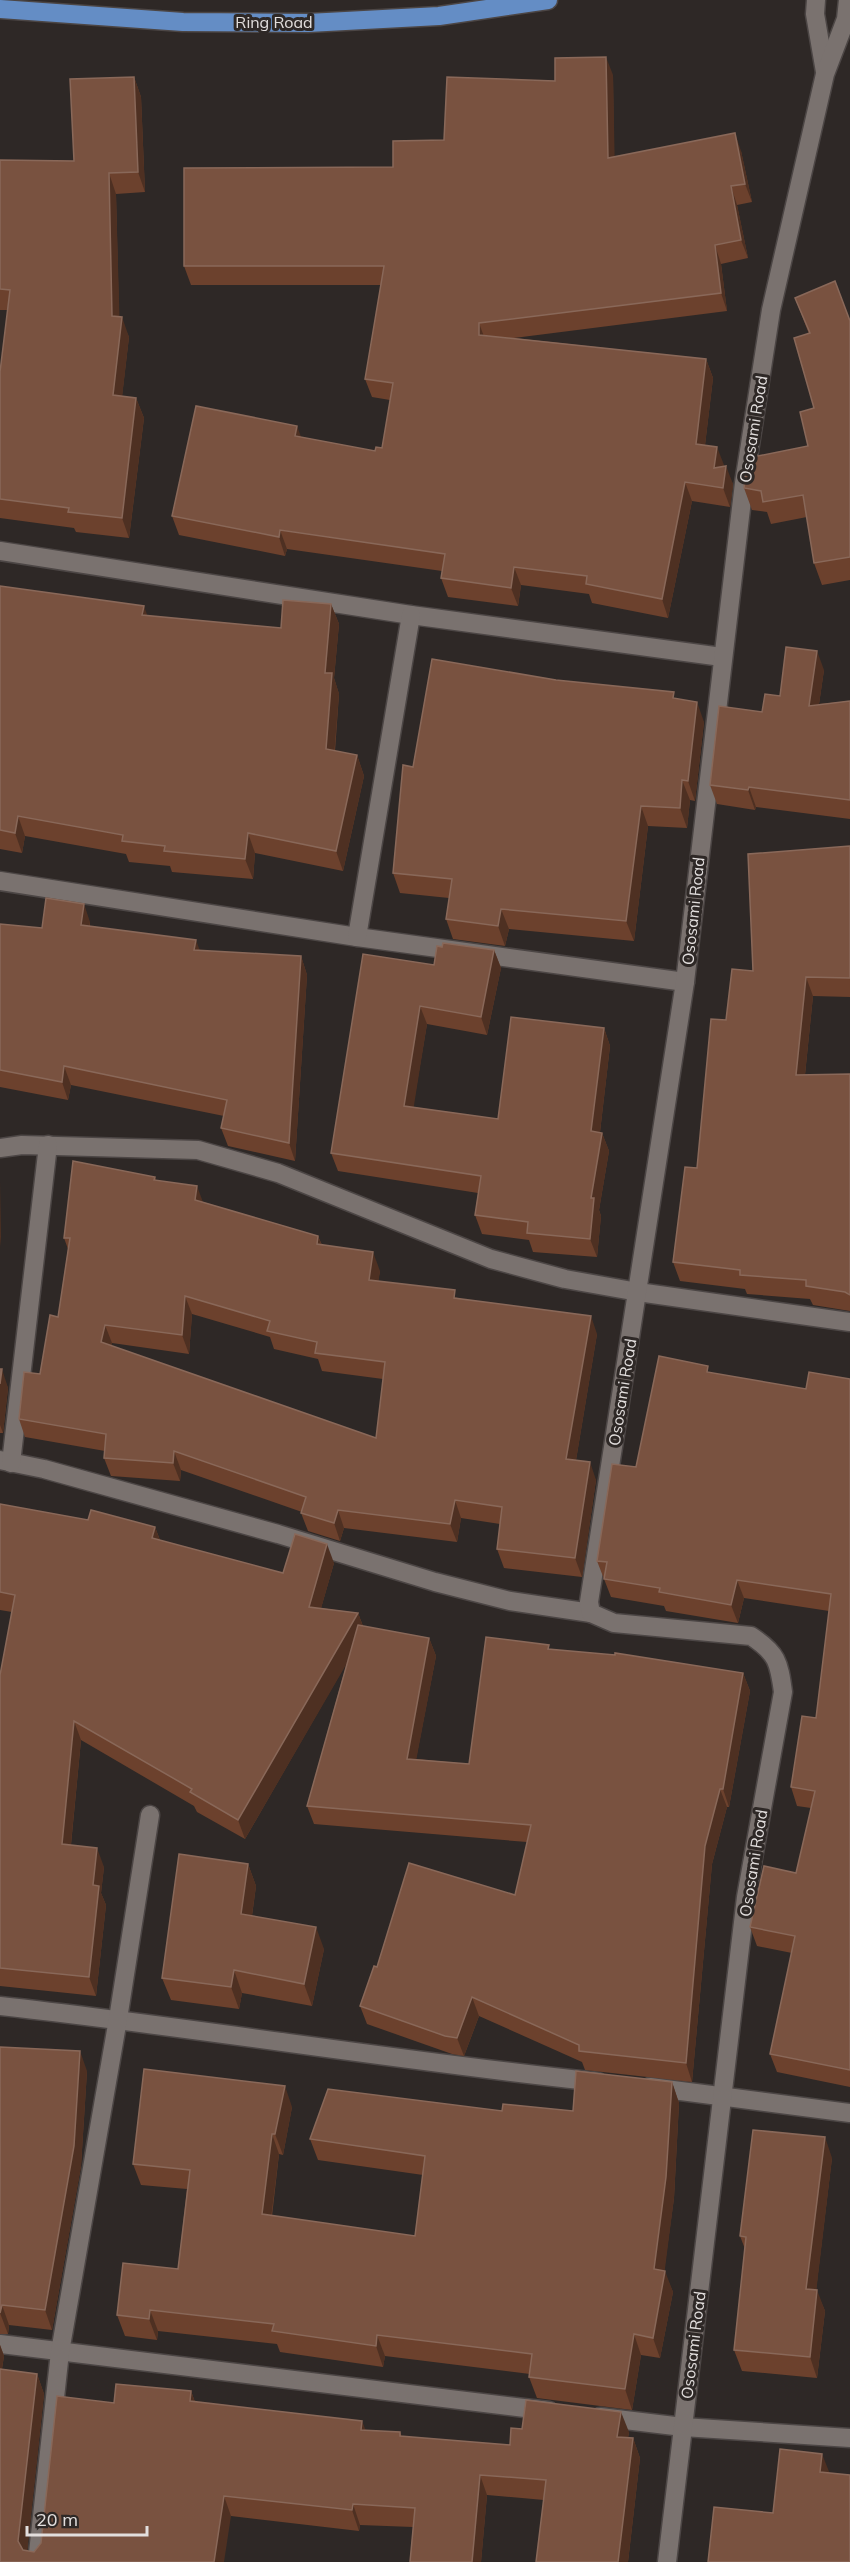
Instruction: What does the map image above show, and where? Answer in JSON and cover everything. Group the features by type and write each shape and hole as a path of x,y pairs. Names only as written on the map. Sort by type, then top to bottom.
{"main road":[{"name":"Ring Road","path":"0,9 183,22 308,23 439,16 548,0"}],"street":[{"path":"816,0 815,14 825,74"},
{"path":"825,74 846,19 848,0"},
{"name":"Ososami Road","path":"667,2562 746,1897 783,1692 779,1663 769,1647 751,1636 614,1623 591,1613 590,1591 685,982 744,483 771,310 825,74"},
{"path":"0,551 411,615 722,657"},
{"path":"357,937 411,615"},
{"path":"0,881 357,937 685,982"},
{"path":"48,1145 6,1461 44,1469 278,1534 435,1582 510,1601 591,1613"},
{"path":"0,1148 48,1145 198,1150 278,1173 491,1260 565,1279 638,1292 850,1322"},
{"path":"37,2562 60,2352 118,2019 150,1815"},
{"path":"0,2006 118,2019 453,2066 724,2095 850,2113"},
{"path":"0,2344 683,2427 850,2438"}],"building":[{"path":"606,57 608,158 735,133 745,184 731,186 741,240 715,245 721,293 479,323 479,335 706,359 696,444 717,447 714,468 726,466 723,488 685,482 662,599 586,584 587,576 514,567 511,588 441,578 445,554 280,530 279,537 172,516 196,406 297,426 295,436 375,451 376,447 382,448 393,383 365,379 384,266 184,266 184,168 393,167 393,141 444,140 447,77 555,81 555,58"},
{"path":"134,77 138,172 109,173 112,316 122,317 113,395 136,398 122,518 68,512 69,508 0,499 0,372 10,290 0,289 0,160 74,161 70,79"},
{"path":"835,281 850,321 850,557 814,563 803,495 763,502 761,491 744,488 748,458 808,446 800,412 814,408 794,338 810,333 795,298"},
{"path":"0,586 144,606 142,615 281,628 283,600 331,604 325,673 332,673 326,749 357,755 336,851 248,833 245,859 164,851 165,846 122,841 123,835 18,816 15,833 0,830"},
{"path":"786,647 817,651 809,706 850,701 850,800 749,787 748,790 710,785 719,706 762,712 765,694 780,696"},
{"path":"432,659 556,680 674,692 673,698 697,702 688,781 682,780 680,808 641,806 626,921 501,909 498,926 446,919 452,879 393,873 403,765 413,767"},
{"path":"850,846 850,978 806,977 796,1075 850,1074 850,1295 845,1292 806,1286 806,1280 740,1275 740,1270 673,1262 685,1167 697,1168 711,1019 726,1020 732,969 753,971 748,854"},
{"path":"46,898 84,904 81,925 196,940 194,950 301,956 289,1143 221,1128 227,1100 64,1066 62,1082 0,1070 0,924 42,928"},
{"path":"443,943 494,950 481,1017 420,1006 404,1106 498,1119 511,1017 604,1028 591,1131 602,1133 591,1198 594,1198 590,1239 527,1233 528,1222 475,1215 481,1176 331,1153 363,954 434,965 437,946 442,947"},
{"path":"73,1161 155,1177 154,1180 197,1186 195,1200 318,1236 317,1244 373,1252 369,1280 455,1290 454,1298 591,1316 566,1459 590,1462 575,1558 497,1549 502,1507 455,1500 450,1524 338,1510 334,1523 301,1513 306,1497 174,1451 173,1463 104,1458 106,1434 19,1419 24,1372 40,1374 50,1315 58,1317 70,1238 64,1238","holes":["185,1296 270,1321 267,1331 317,1342 315,1353 385,1362 376,1438 101,1342 105,1325 182,1335"]},
{"path":"659,1356 708,1366 707,1372 806,1389 809,1372 850,1379 850,2070 770,2054 795,1936 750,1927 764,1866 796,1873 815,1791 791,1787 802,1716 816,1718 831,1594 737,1580 731,1605 659,1592 660,1588 604,1579 607,1562 597,1561 612,1464 636,1467"},
{"path":"0,1504 88,1520 91,1510 155,1527 152,1538 283,1573 295,1534 327,1544 309,1607 358,1613 238,1820 190,1792 192,1789 74,1721 62,1844 97,1848 93,1885 99,1886 89,1977 0,1968 0,1675 15,1595 0,1592"},
{"path":"358,1625 429,1638 407,1759 469,1764 486,1637 549,1645 548,1649 615,1655 615,1653 743,1673 723,1789 720,1789 705,1846 686,2063 579,2051 579,2045 472,1997 457,2038 445,2036 360,2006 374,1966 377,1967 409,1863 515,1895 531,1825 307,1806"},
{"path":"179,1854 248,1864 241,1914 316,1927 304,1984 234,1970 231,1987 162,1978"},
{"path":"0,2047 80,2051 74,2146 45,2310 2,2305 0,2313"},
{"path":"144,2069 285,2086 275,2134 272,2134 262,2214 415,2236 425,2156 310,2139 328,2089 502,2111 503,2104 573,2111 576,2071 672,2082 666,2177 654,2269 665,2271 653,2338 634,2334 625,2389 529,2377 532,2354 377,2335 376,2346 272,2331 274,2324 150,2310 149,2319 117,2315 123,2263 178,2269 190,2170 133,2164"},
{"path":"753,2130 825,2137 806,2289 817,2290 810,2357 734,2350 746,2237 740,2236"},
{"path":"0,2369 37,2374 18,2541 23,2550 34,2552 41,2543 57,2396 114,2403 116,2384 191,2391 190,2401 362,2421 361,2430 400,2432 400,2436 510,2445 511,2428 522,2429 526,2400 621,2412 617,2437 633,2438 618,2562 536,2562 546,2480 480,2475 472,2562 410,2562 415,2508 353,2504 352,2510 224,2496 214,2562 0,2562"},
{"path":"780,2449 822,2454 820,2472 850,2475 850,2562 708,2562 714,2507 773,2513"}]}
